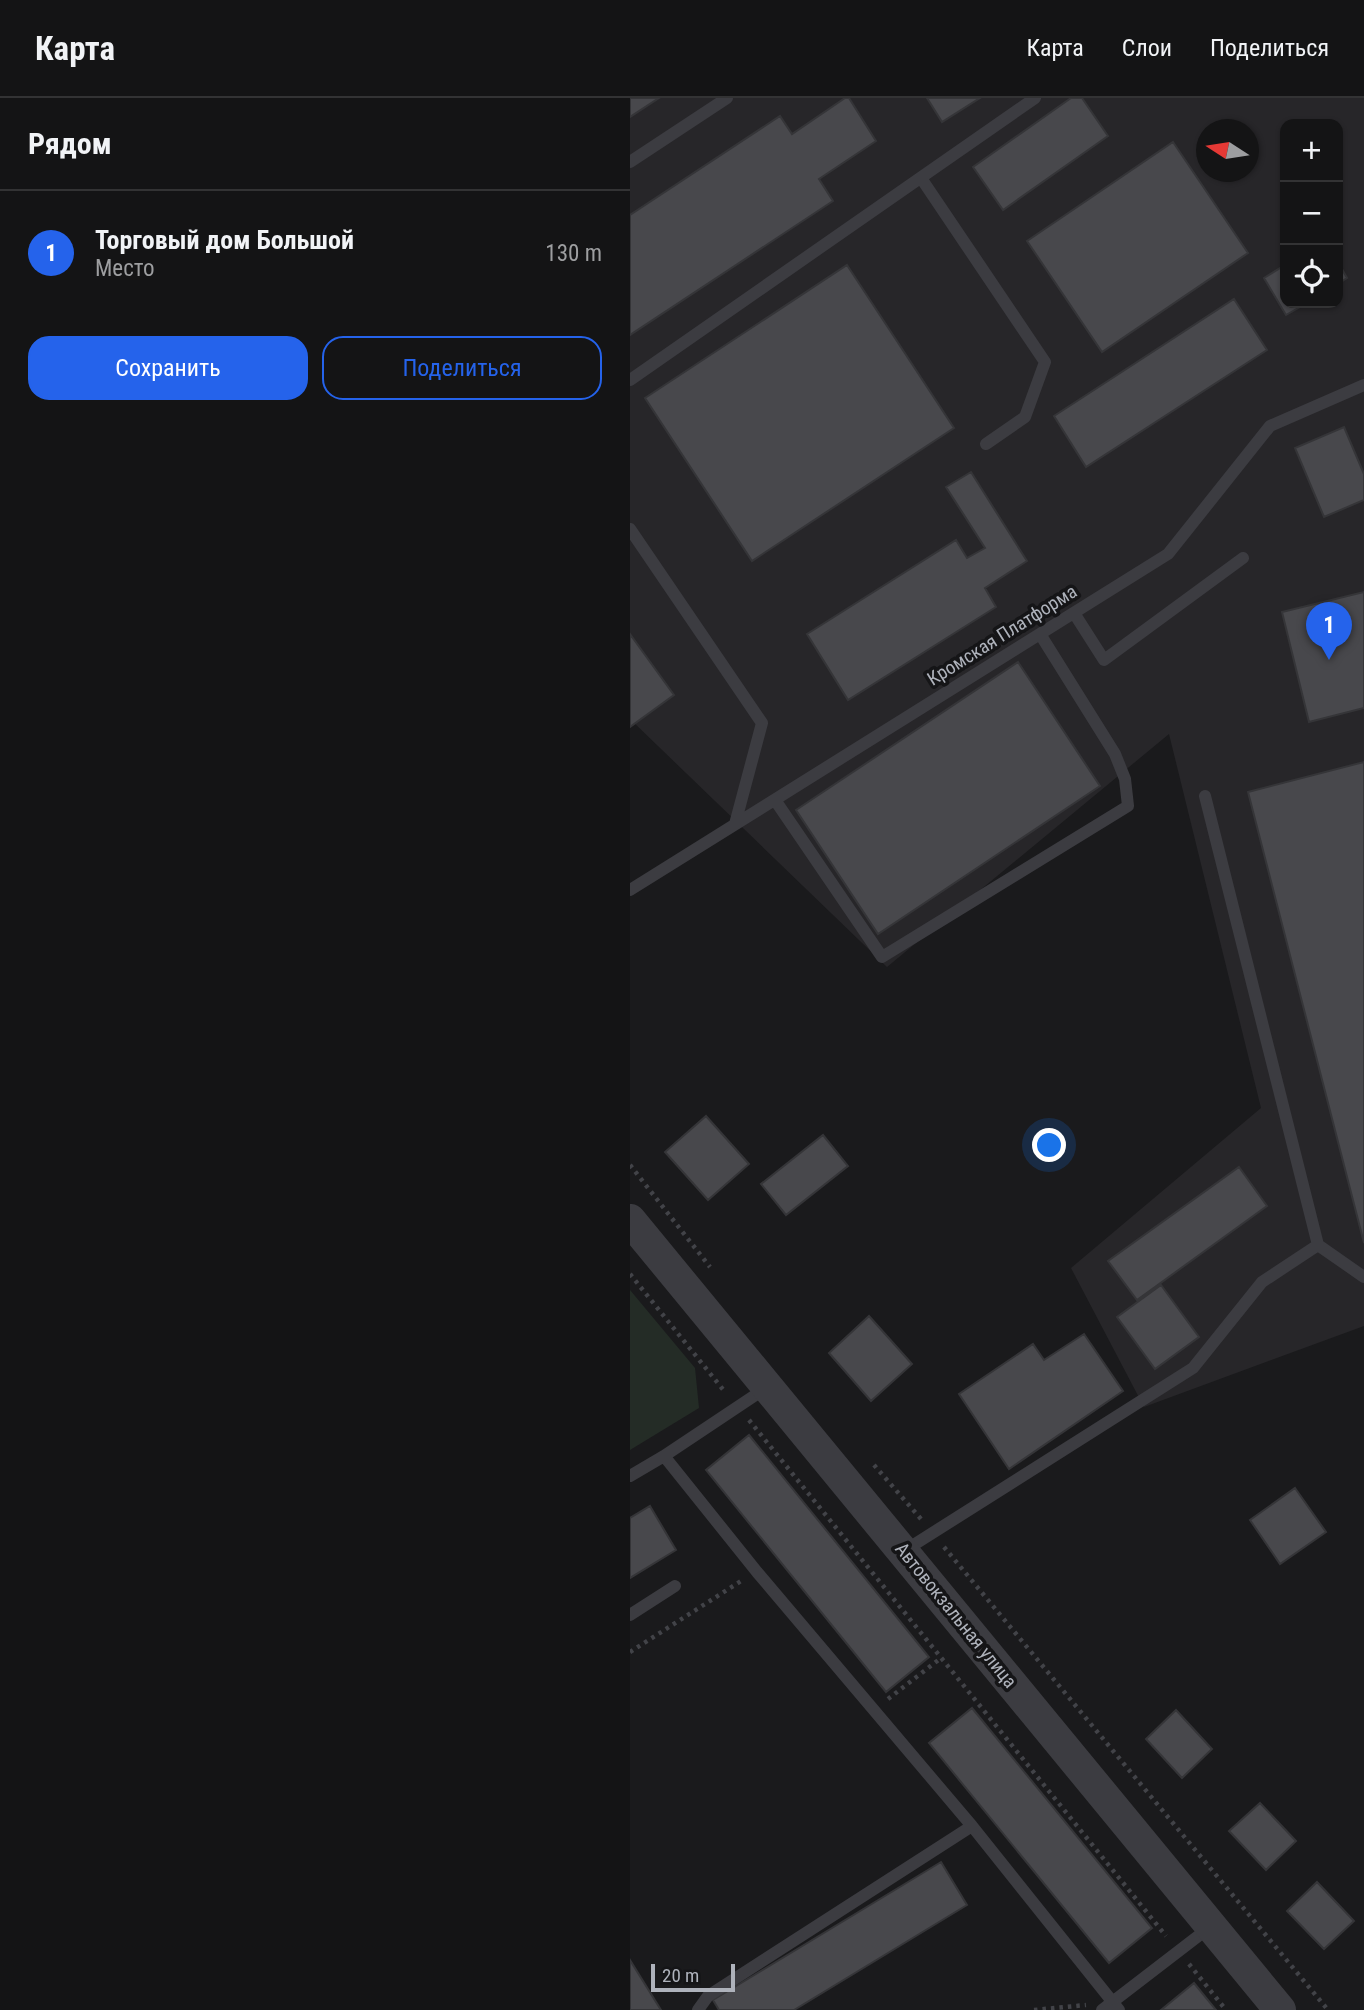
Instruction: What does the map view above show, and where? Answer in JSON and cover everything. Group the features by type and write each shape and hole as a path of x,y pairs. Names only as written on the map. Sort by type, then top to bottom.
{"street":[{"name":"Автовокзальная улица","path":"630,1220 1280,2010"}],"lane":[{"path":"630,162 727,98"},
{"path":"630,380 1035,98"},
{"path":"920,178 1045,362 1025,417 986,444"},
{"name":"Кромская Платформа","path":"630,890 1168,554 1270,426 1364,385"},
{"path":"630,529 762,723 735,824"},
{"path":"1073,613 1104,660 1243,558"},
{"path":"775,800 882,957 1128,806 1125,779 1115,754 1040,634"},
{"path":"1205,796 1318,1245 1364,1277"},
{"path":"904,1552 1193,1368 1262,1282 1318,1245"},
{"path":"630,1476 767,1388"},
{"path":"664,1456 757,1572 972,1826 1111,2007 1211,1926"},
{"path":"630,1615 675,1586"},
{"path":"698,2010 708,1996 972,1826"}],"path":[{"path":"630,1165 715,1272"},
{"path":"630,1274 1226,2010"},
{"path":"871,1462 933,1533 1328,2010"},
{"path":"630,1652 757,1572"},
{"path":"874,1710 941,1658"},
{"path":"1034,2010 1111,2007"}],"shaded area":[{"path":"630,98 1364,98 1364,1326 1144,1407 1071,1268 1261,1108 1169,734 887,967 630,719"},
{"path":"630,1290 695,1368 699,1408 630,1450"}],"building":[{"path":"630,98 659,98 630,117"},
{"path":"845,98 849,98 876,141 819,179 833,201 630,335 630,215 780,116 792,134"},
{"path":"927,98 980,98 942,122"},
{"path":"1071,98 1082,98 1108,136 1003,210 973,167"},
{"path":"1173,142 1196,176 1196,182 1200,182 1248,253 1102,352 1027,241"},
{"path":"847,265 954,428 752,561 645,398"},
{"path":"1280,268 1280,305 1264,278"},
{"path":"1234,299 1267,350 1086,467 1054,416"},
{"path":"1282,308 1298,308 1286,315"},
{"path":"1344,427 1364,474 1364,500 1324,517 1295,448"},
{"path":"971,472 1027,561 985,588 996,607 848,700 807,634 956,540 967,558 985,548 946,487"},
{"path":"1364,592 1364,708 1309,722 1282,612"},
{"path":"630,634 674,695 630,727"},
{"path":"1018,662 1100,786 878,934 796,810"},
{"path":"1364,762 1364,1243 1248,792"},
{"path":"706,1116 749,1164 708,1200 665,1152"},
{"path":"823,1135 848,1166 786,1215 761,1184"},
{"path":"1239,1167 1267,1206 1137,1300 1108,1261"},
{"path":"1161,1285 1199,1337 1155,1369 1117,1317"},
{"path":"869,1316 912,1364 871,1401 829,1353"},
{"path":"1084,1334 1123,1391 1009,1469 959,1394 1033,1344 1044,1360"},
{"path":"749,1435 929,1657 886,1692 706,1470"},
{"path":"1295,1488 1326,1532 1280,1564 1250,1520"},
{"path":"650,1506 676,1550 630,1578 630,1518"},
{"path":"972,1708 1152,1928 1109,1963 929,1743"},
{"path":"1176,1710 1212,1749 1182,1778 1146,1739"},
{"path":"1260,1803 1296,1841 1266,1870 1229,1831"},
{"path":"941,1862 967,1905 794,2010 719,2010 713,2000"},
{"path":"1317,1882 1354,1921 1324,1949 1287,1911"},
{"path":"630,1960 661,2010 630,2010"},
{"path":"1194,1983 1216,2010 1161,2010"}],"place":[{"name":"Торговый дом Большой","path":"1329,660"}]}
